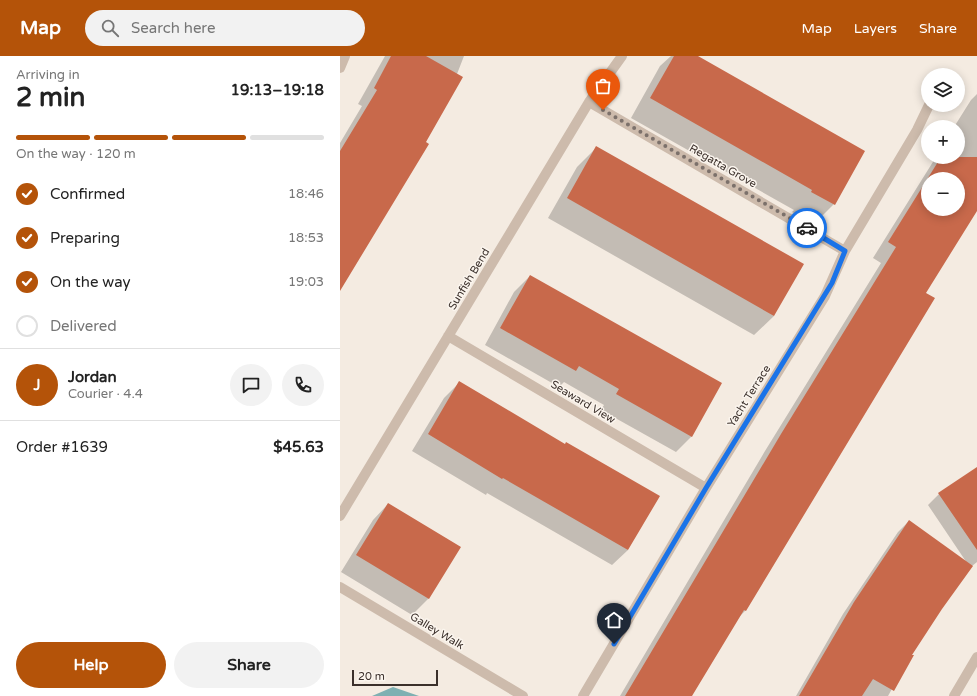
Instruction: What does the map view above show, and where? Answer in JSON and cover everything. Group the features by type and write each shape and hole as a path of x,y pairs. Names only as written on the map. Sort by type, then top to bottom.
{"street":[{"path":"340,68 345,56"},
{"name":"Sunfish Bend","path":"340,516 589,102 622,56"},
{"name":"Regatta Grove","path":"589,102 845,251"},
{"name":"Yacht Terrace","path":"583,696 706,488 825,296 845,251 926,112"},
{"name":"Seaward View","path":"448,336 706,488"},
{"name":"Galley Walk","path":"340,587 523,696"},
{"path":"954,696 977,657"}],"water":[{"path":"393,687 419,696 372,696"}],"building":[{"path":"391,56 426,56 463,77 426,142 429,144 340,291 340,151 377,90 374,88"},
{"path":"674,56 698,56 865,151 835,205 811,192 812,190 650,98"},
{"path":"596,146 804,264 774,316 567,198"},
{"path":"965,157 977,157 977,211 926,293 935,298 746,611 744,610 692,696 625,696 781,434 896,247 888,242 921,189 921,216 965,216 965,172 932,172 937,164 965,164"},
{"path":"530,275 722,383 692,437 616,394 619,389 579,366 576,371 500,328"},
{"path":"459,381 565,444 566,442 660,496 628,550 503,478 502,479 428,434"},
{"path":"977,467 977,550 938,493"},
{"path":"388,503 461,547 429,599 356,555"},
{"path":"909,520 973,566 942,609 912,655 914,655 894,691 873,679 862,696 799,696 854,602"}],"way so far":[{"path":"603,110 807,228"}],"route":[{"path":"614,644 706,488 832,283 845,251 807,228"}]}
